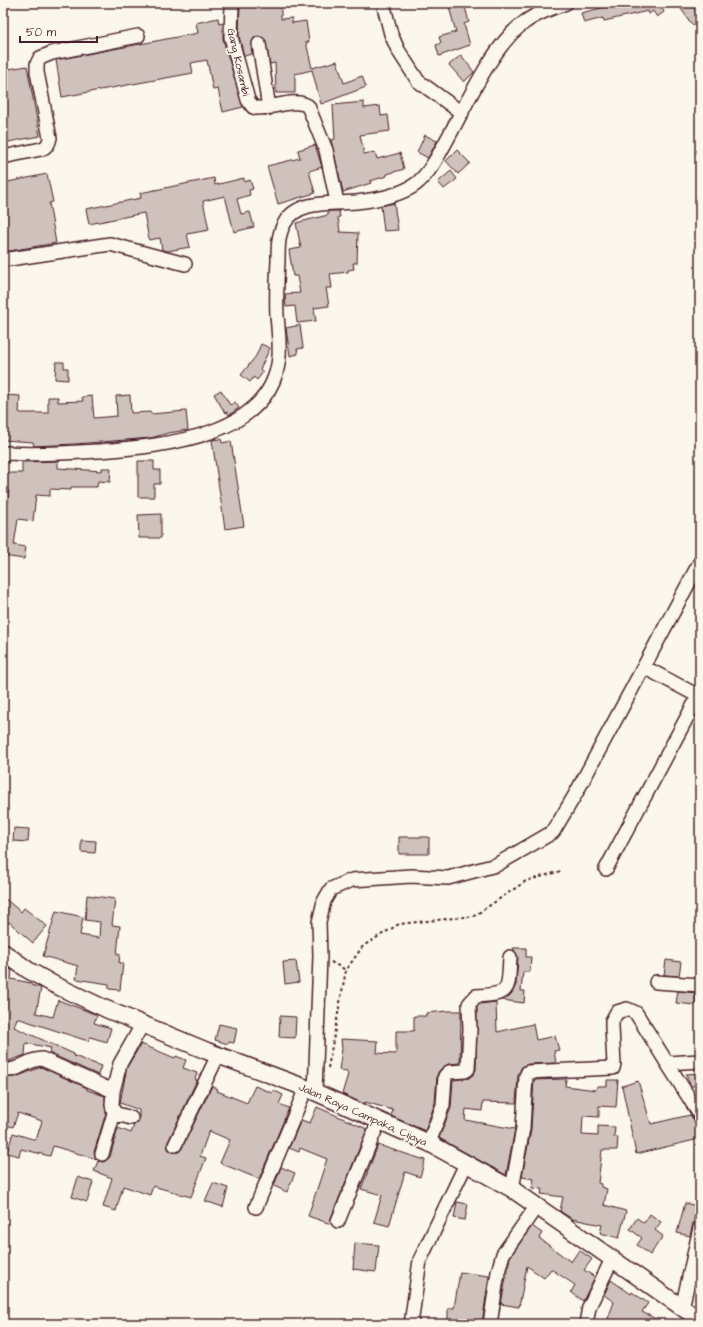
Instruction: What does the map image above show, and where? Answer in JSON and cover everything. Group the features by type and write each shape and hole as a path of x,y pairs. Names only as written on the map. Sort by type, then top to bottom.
{"main road":[{"name":"Jalan Raya Campaka, Cijaya","path":"3,952 28,970 53,984 142,1025 310,1090 429,1143 512,1189 700,1320"}],"street":[{"name":"Gang Kosambi","path":"232,3 231,37 248,100 254,107 269,108 293,104 308,106 326,150 337,202"},
{"path":"383,3 391,34 398,50 418,82 462,113"},
{"path":"3,456 7,453 50,454 165,445 216,430 247,414 270,387 275,377 279,358 277,285 278,244 280,231 285,222 300,210 320,204 378,199 414,185 423,177 439,155 499,49 519,26 535,15 566,3"},
{"path":"3,157 46,148 49,143 50,138 37,72 37,64 40,58 52,53 138,36"},
{"path":"259,44 269,108"},
{"path":"3,260 110,244 185,264"},
{"path":"256,1207 310,1090 320,956 319,922 324,901 331,889 352,880 411,876 448,878 469,874 496,865 553,832 575,795 700,562"},
{"path":"606,869 700,696 644,667"},
{"path":"429,1143 443,1105 445,1076 449,1072 465,1071 468,1069 470,1029 469,1004 476,996 498,995 502,992 508,984 510,957"},
{"path":"656,982 700,985"},
{"path":"512,1189 523,1128 526,1076 528,1072 532,1070 612,1068 614,1064 612,1021 617,1012 627,1009 636,1013 700,1115"},
{"path":"102,1154 114,1113 112,1104 113,1091 120,1064 142,1025"},
{"path":"175,1145 218,1054"},
{"path":"3,1070 16,1070 33,1060 42,1059 113,1091"},
{"path":"668,1063 700,1061"},
{"path":"114,1113 131,1118"},
{"path":"338,1221 379,1121"},
{"path":"411,1324 420,1260 466,1164"},
{"path":"490,1324 498,1272 503,1254 536,1207"},
{"path":"682,1308 700,1228"},
{"path":"586,1324 589,1307 612,1259"}],"path":[{"path":"327,1074 346,970 363,946 399,924 474,916 526,881 561,871"},
{"path":"320,956 346,970"}],"building":[{"path":"240,3 281,3 281,19 292,18 292,23 306,21 309,42 306,42 312,68 337,61 344,83 362,76 366,87 321,104 312,70 295,74 295,93 276,93 275,63 270,64 265,39 258,36 254,38 251,45 252,54 244,56 239,36"},
{"path":"464,3 469,22 464,24 470,45 439,56 436,45 441,43 439,37 456,32 449,7"},
{"path":"622,3 666,3 661,6 664,12 657,17 653,11 649,14 648,11 604,21 603,18 584,23 581,13"},
{"path":"677,3 690,3 700,17 700,20 693,26"},
{"path":"218,18 219,24 223,23 223,39 243,107 223,112 218,89 213,90 207,60 191,63 193,73 62,97 56,60 198,33 196,23"},
{"path":"461,55 474,72 464,82 449,65"},
{"path":"27,66 40,136 3,143 3,70"},
{"path":"364,102 364,108 380,106 381,116 388,115 390,131 360,135 364,154 375,152 377,159 400,153 404,169 370,181 371,183 343,192 331,140 335,139 333,105"},
{"path":"425,135 437,141 428,158 417,152"},
{"path":"315,145 322,167 309,171 315,193 278,204 267,166 300,158 298,150"},
{"path":"457,150 470,163 458,174 446,161"},
{"path":"451,171 457,179 444,189 438,182"},
{"path":"47,174 53,202 49,203 56,243 3,252 3,183"},
{"path":"214,178 215,185 244,178 244,182 250,180 253,189 249,190 250,195 237,199 241,214 250,212 254,227 234,232 225,196 203,201 209,230 187,234 190,247 168,251 162,250 160,238 149,240 144,213 89,224 86,209 141,198 140,193"},
{"path":"394,203 398,230 384,231 381,206"},
{"path":"328,211 339,211 340,217 338,217 340,232 358,233 357,263 353,263 354,269 348,270 348,272 330,274 332,288 326,288 329,306 314,308 316,321 297,323 295,306 286,307 285,294 300,293 297,276 293,276 289,250 301,248 296,223 328,215"},
{"path":"300,325 303,348 297,349 298,354 290,356 286,328"},
{"path":"261,344 270,348 260,369 263,372 257,380 254,377 250,382 241,375 256,356"},
{"path":"56,362 64,362 64,368 68,368 68,380 55,379"},
{"path":"221,390 230,405 235,402 239,408 229,415 227,412 225,413 214,394"},
{"path":"3,395 20,396 19,412 21,413 48,413 48,397 58,397 58,402 83,401 82,397 92,396 94,418 117,416 116,396 130,395 131,413 151,412 151,414 186,411 188,430 168,433 151,438 34,446 33,442 3,440"},
{"path":"221,439 222,443 231,441 244,526 225,529 212,440"},
{"path":"58,461 58,468 102,471 102,468 111,468 110,482 98,481 97,487 71,487 71,490 50,489 50,496 36,495 33,521 18,519 14,545 26,547 24,559 3,556 3,525 5,525 9,491 6,491 7,473 22,473 22,462"},
{"path":"138,461 154,461 154,470 160,470 160,484 154,484 154,497 138,497"},
{"path":"161,514 161,538 139,538 138,515"},
{"path":"14,828 29,829 28,842 13,841"},
{"path":"399,837 429,837 429,854 399,854"},
{"path":"81,840 96,841 95,853 81,852"},
{"path":"87,895 115,899 112,925 120,926 117,954 120,954 119,963 123,963 120,990 109,989 109,984 76,979 78,966 43,956 56,911 83,917 80,935 99,938 100,922 85,920"},
{"path":"3,897 21,912 24,908 47,926 33,943 9,922 3,930"},
{"path":"513,948 526,948 526,957 531,957 530,972 523,972 521,991 525,991 524,1003 502,1000 511,994 516,985 518,957"},
{"path":"666,960 681,962 679,976 664,975"},
{"path":"296,961 299,982 285,984 283,962"},
{"path":"3,968 12,970 11,979 31,983 31,985 41,988 36,1013 53,1017 58,1000 97,1015 94,1023 111,1028 107,1042 90,1037 88,1041 17,1018 14,1027 74,1054 74,1056 101,1066 98,1075 49,1053 51,1048 26,1043 25,1055 6,1062 7,1053 3,1053 5,1017 3,1016"},
{"path":"678,991 696,993 695,1005 676,1003"},
{"path":"496,1002 497,1032 533,1024 536,1040 555,1036 559,1050 554,1051 556,1063 528,1064 521,1068 518,1076 516,1103 483,1102 482,1111 466,1109 465,1120 515,1129 506,1175 439,1138 451,1108 453,1080 469,1078 476,1070 477,1007 480,1004"},
{"path":"461,1011 460,1063 448,1064 439,1071 437,1075 435,1103 425,1131 391,1116 393,1110 365,1102 364,1104 342,1094 348,1074 347,1071 339,1070 342,1049 341,1039 378,1041 377,1053 396,1054 396,1031 414,1031 414,1016 426,1016 426,1013"},
{"path":"280,1016 296,1017 295,1038 279,1037"},
{"path":"219,1024 237,1028 234,1043 229,1042 228,1044 215,1040"},
{"path":"141,1044 175,1058 176,1056 186,1060 183,1068 197,1073 195,1079 197,1080 168,1142 168,1149 172,1152 179,1152 182,1148 212,1086 218,1089 217,1091 247,1103 255,1086 272,1093 273,1090 283,1095 279,1104 289,1108 259,1179 220,1163 230,1140 209,1131 200,1156 206,1158 191,1197 153,1186 150,1195 123,1186 116,1211 103,1207 112,1178 94,1171 98,1161 104,1162 110,1157 118,1128 131,1133 134,1125 139,1121 139,1110 120,1103 127,1067"},
{"path":"41,1067 87,1088 87,1090 105,1096 106,1113 94,1152 96,1159 53,1146 50,1156 21,1149 19,1156 7,1153 13,1133 36,1140 42,1121 18,1113 13,1127 3,1124 3,1078 16,1077"},
{"path":"700,1073 699,1086 691,1086 686,1074"},
{"path":"566,1079 565,1086 596,1090 597,1086 607,1086 607,1080 618,1080 616,1107 599,1106 599,1117 583,1116 582,1135 598,1136 598,1126 615,1127 614,1137 618,1137 617,1150 602,1150 598,1183 601,1184 601,1187 607,1189 604,1205 626,1211 619,1238 600,1233 602,1225 572,1219 560,1211 563,1197 541,1194 542,1189 532,1188 534,1179 522,1177 531,1129 534,1080"},
{"path":"638,1081 651,1124 690,1115 694,1120 699,1139 636,1154 622,1086"},
{"path":"317,1107 367,1129 331,1218 331,1224 308,1216 327,1159 300,1148 299,1152 289,1148 301,1120 310,1123"},
{"path":"378,1145 425,1160 420,1177 405,1172 389,1226 374,1222 382,1195 361,1189"},
{"path":"281,1167 295,1173 287,1192 274,1186"},
{"path":"78,1177 93,1182 87,1202 72,1197"},
{"path":"213,1183 228,1188 223,1207 205,1201"},
{"path":"457,1202 468,1204 465,1220 454,1218"},
{"path":"685,1203 697,1206 690,1236 677,1233"},
{"path":"650,1214 661,1222 655,1230 663,1236 650,1255 637,1245 642,1238 630,1229 637,1218 644,1223"},
{"path":"532,1226 542,1233 539,1238 571,1262 579,1250 592,1259 584,1270 595,1277 583,1301 571,1292 575,1285 551,1269 544,1278 527,1266 519,1307 501,1304 510,1257"},
{"path":"355,1243 379,1245 376,1272 353,1269"},
{"path":"460,1272 489,1276 482,1324 448,1324 448,1308 454,1308"},
{"path":"611,1280 631,1294 632,1292 648,1303 642,1312 666,1324 606,1324 614,1302 604,1295"}]}
